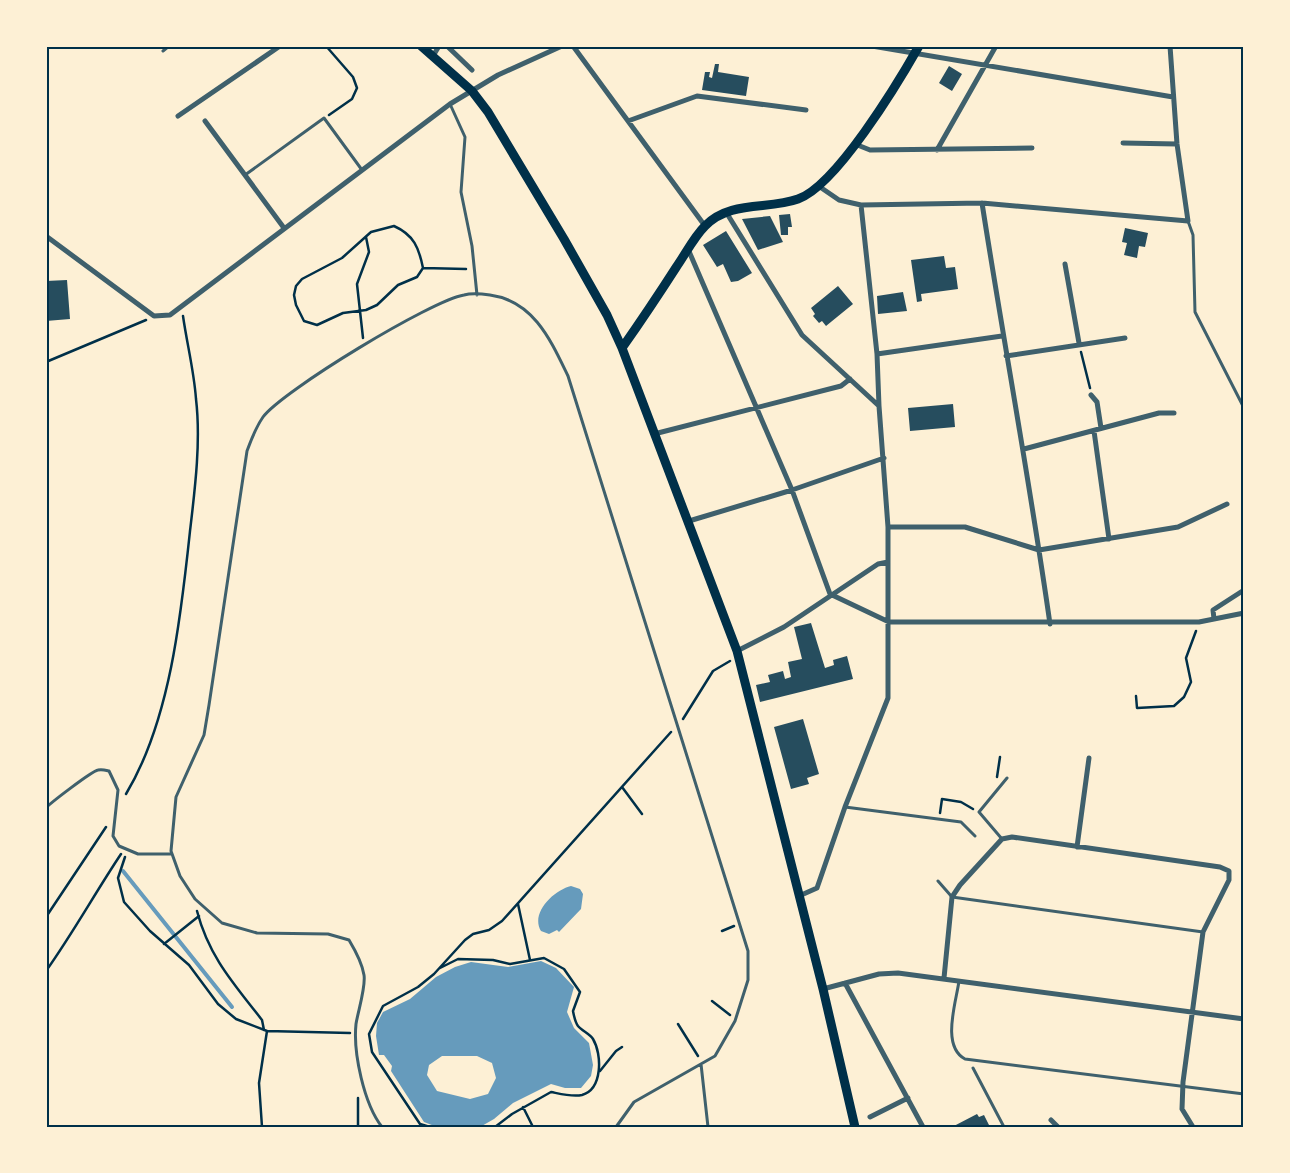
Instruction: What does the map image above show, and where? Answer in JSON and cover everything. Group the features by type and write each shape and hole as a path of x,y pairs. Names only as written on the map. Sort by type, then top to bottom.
{"main road":[{"path":"422,46 472,91 488,112 564,239 607,315 622,348 738,654 823,989 855,1127"},
{"path":"622,348 705,226 726,212 747,206 780,204 800,199 820,187 855,144 920,46"}],"street":[{"path":"178,116 280,46"},
{"path":"433,56 439,46"},
{"path":"447,46 472,70"},
{"path":"46,236 154,316 170,315 450,104 498,75 562,46"},
{"path":"573,46 705,226"},
{"path":"872,46 985,67 1173,96"},
{"path":"937,150 996,46"},
{"path":"820,187 839,200 861,205 982,203 1188,221 1177,144 1170,46"},
{"path":"628,121 697,96 806,110"},
{"path":"204,122 284,228"},
{"path":"1123,143 1177,144"},
{"path":"855,144 870,150 1032,148"},
{"path":"982,203 1002,336 1024,449 1050,624"},
{"path":"799,896 817,888 845,807 888,698 888,527 877,354 861,205"},
{"path":"726,212 802,335 879,406"},
{"path":"688,249 792,490 830,594 833,596 889,622 1050,624 1198,622 1244,613"},
{"path":"1065,264 1079,344"},
{"path":"877,354 1002,336"},
{"path":"1006,356 1125,338"},
{"path":"653,434 755,406 841,386 850,379"},
{"path":"1091,394 1097,402 1101,428"},
{"path":"1024,449 1159,413 1174,412"},
{"path":"1094,430 1109,539"},
{"path":"689,521 792,490 884,458"},
{"path":"888,527 965,527 1039,550 1178,527 1228,504"},
{"path":"738,654 833,596 871,568 888,562"},
{"path":"1214,619 1213,610 1244,590"},
{"path":"1077,847 1089,758"},
{"path":"944,978 952,897 960,885 1002,839 1012,838 1220,867 1229,871 1229,880 1203,932 1183,1086 1182,1109 1193,1127"},
{"path":"823,989 879,974 898,973 1244,1019"},
{"path":"845,983 923,1127"},
{"path":"870,1117 908,1098"},
{"path":"1052,1120 1058,1127"}],"lane":[{"path":"163,51 169,46"},
{"path":"450,104 464,137 461,192 475,270 477,295"},
{"path":"244,175 324,118 362,170"},
{"path":"1188,221 1193,234 1195,312 1244,408"},
{"path":"382,1127 375,1118 363,1087 356,1034 365,976 358,956 348,940 328,934 257,932 222,923 194,899 180,876 172,854 176,798 204,735 247,451 263,417 280,400 363,347 443,302 464,295 491,295 512,302 530,313 546,332 568,376 748,951 748,980 736,1019 715,1056 634,1102 616,1127"},
{"path":"46,808 50,802 78,784 89,773 100,769 109,771 118,790 118,808 113,836 119,846 138,854 172,854"},
{"path":"1002,839 979,812 1007,778"},
{"path":"845,807 961,822 975,836"},
{"path":"938,881 952,897 1203,932"},
{"path":"960,980 951,1037 956,1051 965,1059 1244,1094"},
{"path":"702,1064 708,1127"},
{"path":"973,1068 1004,1127"}],"path":[{"path":"324,118 352,98 357,88 353,77 326,46"},
{"path":"394,226 402,230 410,235 417,245 423,268 417,277 398,286 377,305 359,311 342,313 322,324 311,324 304,321 299,314 294,295 296,286 302,279 342,258 366,237 371,232 394,226"},
{"path":"363,347 357,284 365,267 369,252 366,237"},
{"path":"423,268 475,270"},
{"path":"46,917 118,808 145,760 168,681 183,598 196,481 196,400 182,307"},
{"path":"46,362 154,316"},
{"path":"1079,344 1091,394"},
{"path":"1136,696 1137,708 1174,706 1184,697 1191,682 1186,658 1198,622"},
{"path":"430,1127 420,1124 400,1090 384,1071 372,1052 369,1034 383,1006 418,987 473,934 489,930 502,921 678,725 713,671 738,654"},
{"path":"1000,757 997,779 1003,783"},
{"path":"622,787 642,814"},
{"path":"126,849 118,878 124,902 164,944 189,965 218,1004 236,1019 266,1031 369,1034"},
{"path":"46,971 74,931 94,893 126,849"},
{"path":"194,899 203,933 218,963 262,1020 266,1031 259,1083 262,1127"},
{"path":"518,904 530,960"},
{"path":"164,944 199,916"},
{"path":"722,931 739,924"},
{"path":"439,968 458,959 493,960 510,964 544,958 564,969 580,992 572,1011 578,1025 593,1039 600,1072"},
{"path":"712,1001 736,1019"},
{"path":"678,1024 702,1064"},
{"path":"495,1127 523,1107 550,1092 568,1096 583,1094 592,1087 600,1072 616,1051 622,1047"},
{"path":"523,1107 533,1127"}],"water":[{"path":"571,886 580,889 583,894 581,909 559,932 557,930 549,934 541,931 538,924 541,910 551,897 564,888"},
{"path":"541,961 556,968 574,987 567,1012 574,1028 589,1043 593,1065 591,1076 581,1088 565,1088 551,1084 513,1103 494,1119 480,1127 437,1127 424,1122 391,1071 392,1066 384,1055 379,1055 376,1036 377,1023 383,1012 410,999 436,977 455,967 471,962 508,967","holes":["442,1056 477,1056 492,1063 496,1078 488,1094 470,1099 437,1091 427,1075 429,1065"]}],"building":[{"path":"715,64 719,64 718,72 749,77 746,96 702,90 705,72 710,72 709,77 712,78"},
{"path":"949,66 962,74 952,91 939,83"},
{"path":"790,214 792,227 788,227 788,235 781,235 779,215"},
{"path":"770,216 783,242 758,250 742,219"},
{"path":"1125,228 1148,233 1145,247 1139,246 1137,258 1124,255 1127,243 1122,242"},
{"path":"726,231 752,273 738,281 731,282 723,264 717,267 703,245"},
{"path":"944,256 946,268 955,267 958,289 921,294 922,301 917,302 911,260"},
{"path":"67,280 70,319 46,321 46,281"},
{"path":"838,286 853,304 826,326 822,321 819,323 813,316 815,314 811,308"},
{"path":"903,292 907,311 878,314 877,296"},
{"path":"953,404 955,427 910,431 908,408"},
{"path":"811,623 825,668 834,665 833,660 847,656 853,679 760,702 756,685 770,682 768,675 783,671 785,679 791,677 788,662 802,659 794,627"},
{"path":"803,719 819,774 807,778 809,784 791,789 774,727"},
{"path":"977,1114 979,1117 984,1115 990,1127 952,1127"}],"waterway":[{"path":"123,871 232,1007"}]}
